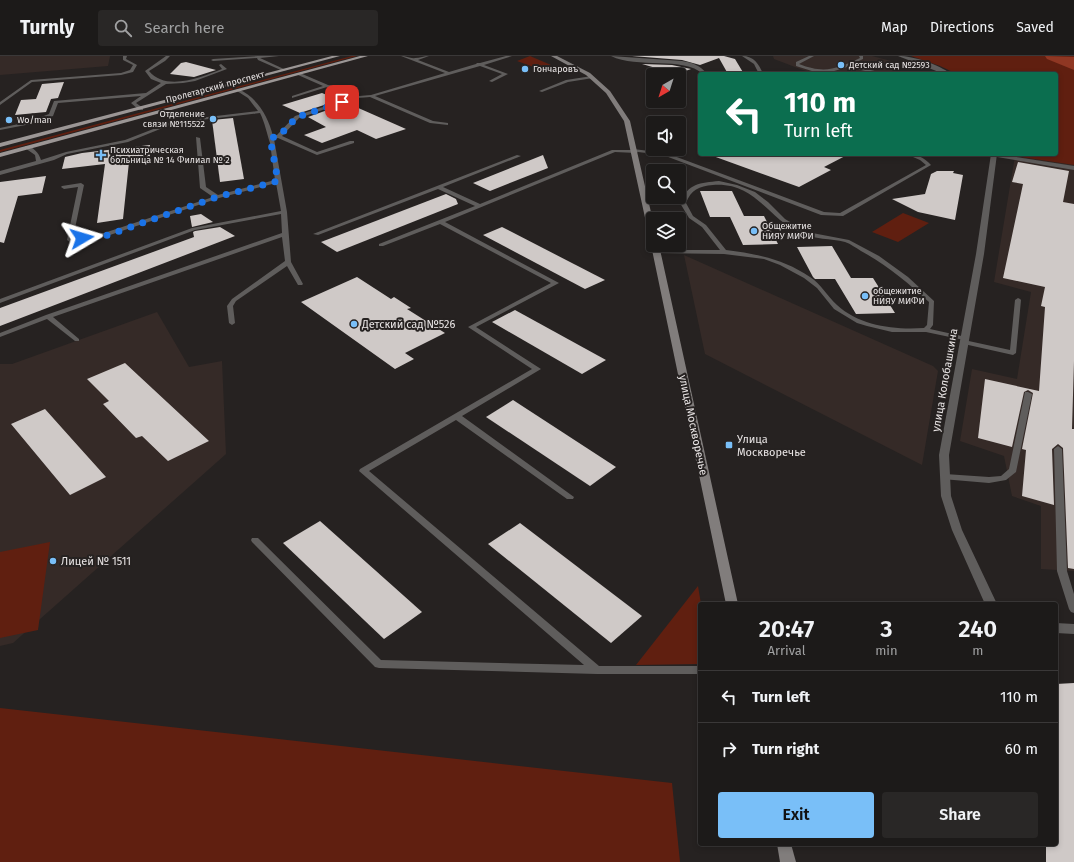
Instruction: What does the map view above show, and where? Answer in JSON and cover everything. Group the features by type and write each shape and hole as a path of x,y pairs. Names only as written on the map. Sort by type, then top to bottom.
{"main road":[{"name":"Пролетарский проспект","path":"0,145 338,56"},
{"name":"Пролетарский проспект","path":"0,155 366,56"},
{"path":"553,56 592,77 608,92 627,121 648,212"},
{"name":"улица Москворечье","path":"657,252 732,602"},
{"path":"784,846 788,862"}],"street":[{"path":"900,56 943,72"},
{"name":"улица Колобашкина","path":"990,602 957,530 946,496 944,455 980,254 992,156"},
{"path":"1058,628 1074,629"}],"lane":[{"path":"125,56 124,59 135,65 140,65"},
{"path":"168,56 166,60 146,70 149,75 164,82 185,81 212,75 225,69 221,65"},
{"path":"213,60 236,57 255,58 277,56"},
{"path":"403,56 448,73"},
{"path":"414,60 427,56"},
{"path":"270,138 279,136 297,117 358,97 370,96 510,56"},
{"path":"613,56 629,59 684,61 697,65 703,72"},
{"path":"744,56 756,63 760,72"},
{"path":"812,56 797,63 798,65 821,72 828,72 848,66 862,58 861,56"},
{"path":"255,58 284,70"},
{"path":"478,64 506,74 491,81"},
{"path":"0,104 31,81 121,74 132,71 135,65"},
{"path":"146,66 151,67"},
{"path":"848,66 876,72"},
{"path":"299,74 328,86 339,88 358,97"},
{"path":"541,91 567,81 592,77"},
{"path":"140,109 133,103 164,82"},
{"path":"294,97 328,86"},
{"path":"238,90 248,95 266,120 284,212 288,262 300,284"},
{"path":"0,129 29,123 51,115 56,102 147,94"},
{"path":"370,96 432,122 446,124"},
{"path":"0,173 66,154 126,141 174,122 261,112"},
{"path":"279,136 317,154 352,142"},
{"path":"198,138 203,188 217,197"},
{"path":"27,147 37,154 39,162"},
{"path":"382,245 614,151 635,151 664,154 823,214 833,216 841,215 929,165 922,159 914,156"},
{"path":"316,234 519,156"},
{"path":"998,156 1074,168"},
{"path":"64,187 81,185 70,240 105,236 217,197 278,181"},
{"path":"724,252 704,226 691,217 683,203 686,193 700,184 719,183 735,186 752,193 766,203 783,220 805,233 847,241 877,257 906,278 932,302 930,325 926,330"},
{"path":"438,187 480,206"},
{"path":"0,301 194,229 284,212"},
{"path":"440,222 556,283 471,327 537,369 363,471 598,670"},
{"path":"0,335 48,316 285,234"},
{"path":"686,250 724,252 755,256 778,262 818,286 838,310 865,325 885,329 926,330 1013,354 1018,300"},
{"path":"232,323 230,306 234,300 288,262"},
{"path":"48,316 77,340"},
{"path":"945,477 989,480 1003,478 1013,470 1028,394"},
{"path":"456,416 570,498"},
{"path":"1058,449 1062,571 1074,609"},
{"path":"255,540 379,664 598,670 698,670"}],"shaded area":[{"path":"0,56 110,56 108,66 0,75"},
{"path":"352,56 357,56 0,152 0,150"},
{"path":"530,56 551,65 539,69 517,61"},
{"name":"Детский сад №2593","path":"773,56 872,56 891,61 897,72 810,72 774,59"},
{"path":"911,56 1074,56 1074,165 1015,156 1058,156 1058,72 953,72"},
{"path":"1015,156 1074,165 1074,571 1041,569 1041,506 1012,496 1004,456 960,441 972,369 1017,379 1031,292 994,282"},
{"path":"903,213 929,223 898,242 872,232"},
{"path":"684,255 933,366 938,371 922,465 705,354"},
{"name":"Лицей № 1511","path":"157,312 189,367 222,361 226,454 13,643 0,646 0,364 12,364"},
{"path":"50,542 38,630 0,638 0,552"},
{"path":"698,586 701,602 698,602 698,664 636,665"},
{"path":"0,708 672,783 680,862 0,862"}],"building":[{"path":"632,56 724,56 735,59 743,72 727,72 719,58 700,65 682,60"},
{"path":"186,62 216,70 194,77 170,74 181,63"},
{"path":"642,64 672,65 691,69 686,71 686,68 656,68"},
{"path":"64,82 58,98 51,99 46,112 15,115 21,100 36,99 42,84"},
{"path":"322,93 339,100 300,113 282,105"},
{"path":"347,103 406,129 376,139 357,130 322,143 304,135 326,127 308,117"},
{"path":"233,118 244,179 220,182 212,120"},
{"path":"150,145 150,159 129,162 123,219 97,223 105,164 62,169 65,157 82,153"},
{"path":"543,155 548,168 490,191 473,183"},
{"path":"713,156 845,156 824,167 831,170 799,187"},
{"path":"1018,162 1069,171 1063,202 1074,204 1074,361 1072,429 1074,429 1074,569 1068,568 1063,448 1058,444 1052,449 1054,505 1022,496 1026,450 1022,449 1033,393 1028,390 1024,392 1012,447 978,438 985,379 1039,391 1045,307 1041,306 1045,287 1003,278 1023,184 1012,182"},
{"path":"937,171 954,171 953,173 963,175 955,220 918,212 892,199 925,194 931,174"},
{"path":"46,176 42,193 18,196 4,243 0,242 0,182"},
{"name":"Общежитие НИЯУ МИФИ","path":"700,191 732,191 744,216 764,216 778,244 743,245 730,217 710,217"},
{"path":"446,194 456,199 458,204 337,252 321,242"},
{"path":"201,214 213,222 192,227 190,216"},
{"path":"220,227 235,236 0,326 0,308 194,237 193,232 195,231"},
{"path":"502,227 605,280 585,289 483,235"},
{"name":"общежитие НИЯУ МИФИ","path":"832,246 851,278 873,278 895,313 856,314 835,279 815,279 813,277 797,247"},
{"name":"Детский сад №526","path":"357,277 391,299 394,297 411,308 407,309 445,333 405,353 414,359 395,369 301,302"},
{"path":"515,310 606,360 582,374 492,322"},
{"path":"125,363 209,441 168,461 142,436 136,438 103,404 109,401 87,379"},
{"path":"513,400 616,467 590,486 486,417"},
{"path":"45,409 106,477 70,495 11,424"},
{"path":"320,521 422,612 384,639 283,543"},
{"path":"520,523 642,616 611,643 488,544"},
{"path":"1074,683 1074,862 1046,862 1046,846 1058,846 1058,684"}],"waterway":[{"path":"1053,56 1072,62 1074,65"}],"place":[{"name":"Детский сад №2593","path":"841,65"},
{"name":"Гончаровъ","path":"525,69"},
{"name":"Отделение связи №115522","path":"213,119"},
{"name":"Wo/man","path":"9,120"},
{"name":"Психиатрическая больница № 14 Филиал № 2","path":"101,155"},
{"name":"Общежитие НИЯУ МИФИ","path":"754,231"},
{"name":"общежитие НИЯУ МИФИ","path":"865,296"},
{"name":"Детский сад №526","path":"354,324"},
{"name":"Улица Москворечье","path":"729,445"},
{"name":"Лицей № 1511","path":"53,561"}],"route":[{"path":"82,238 105,236 217,197 278,181 275,158 270,138 279,136 297,117 342,102"}]}
